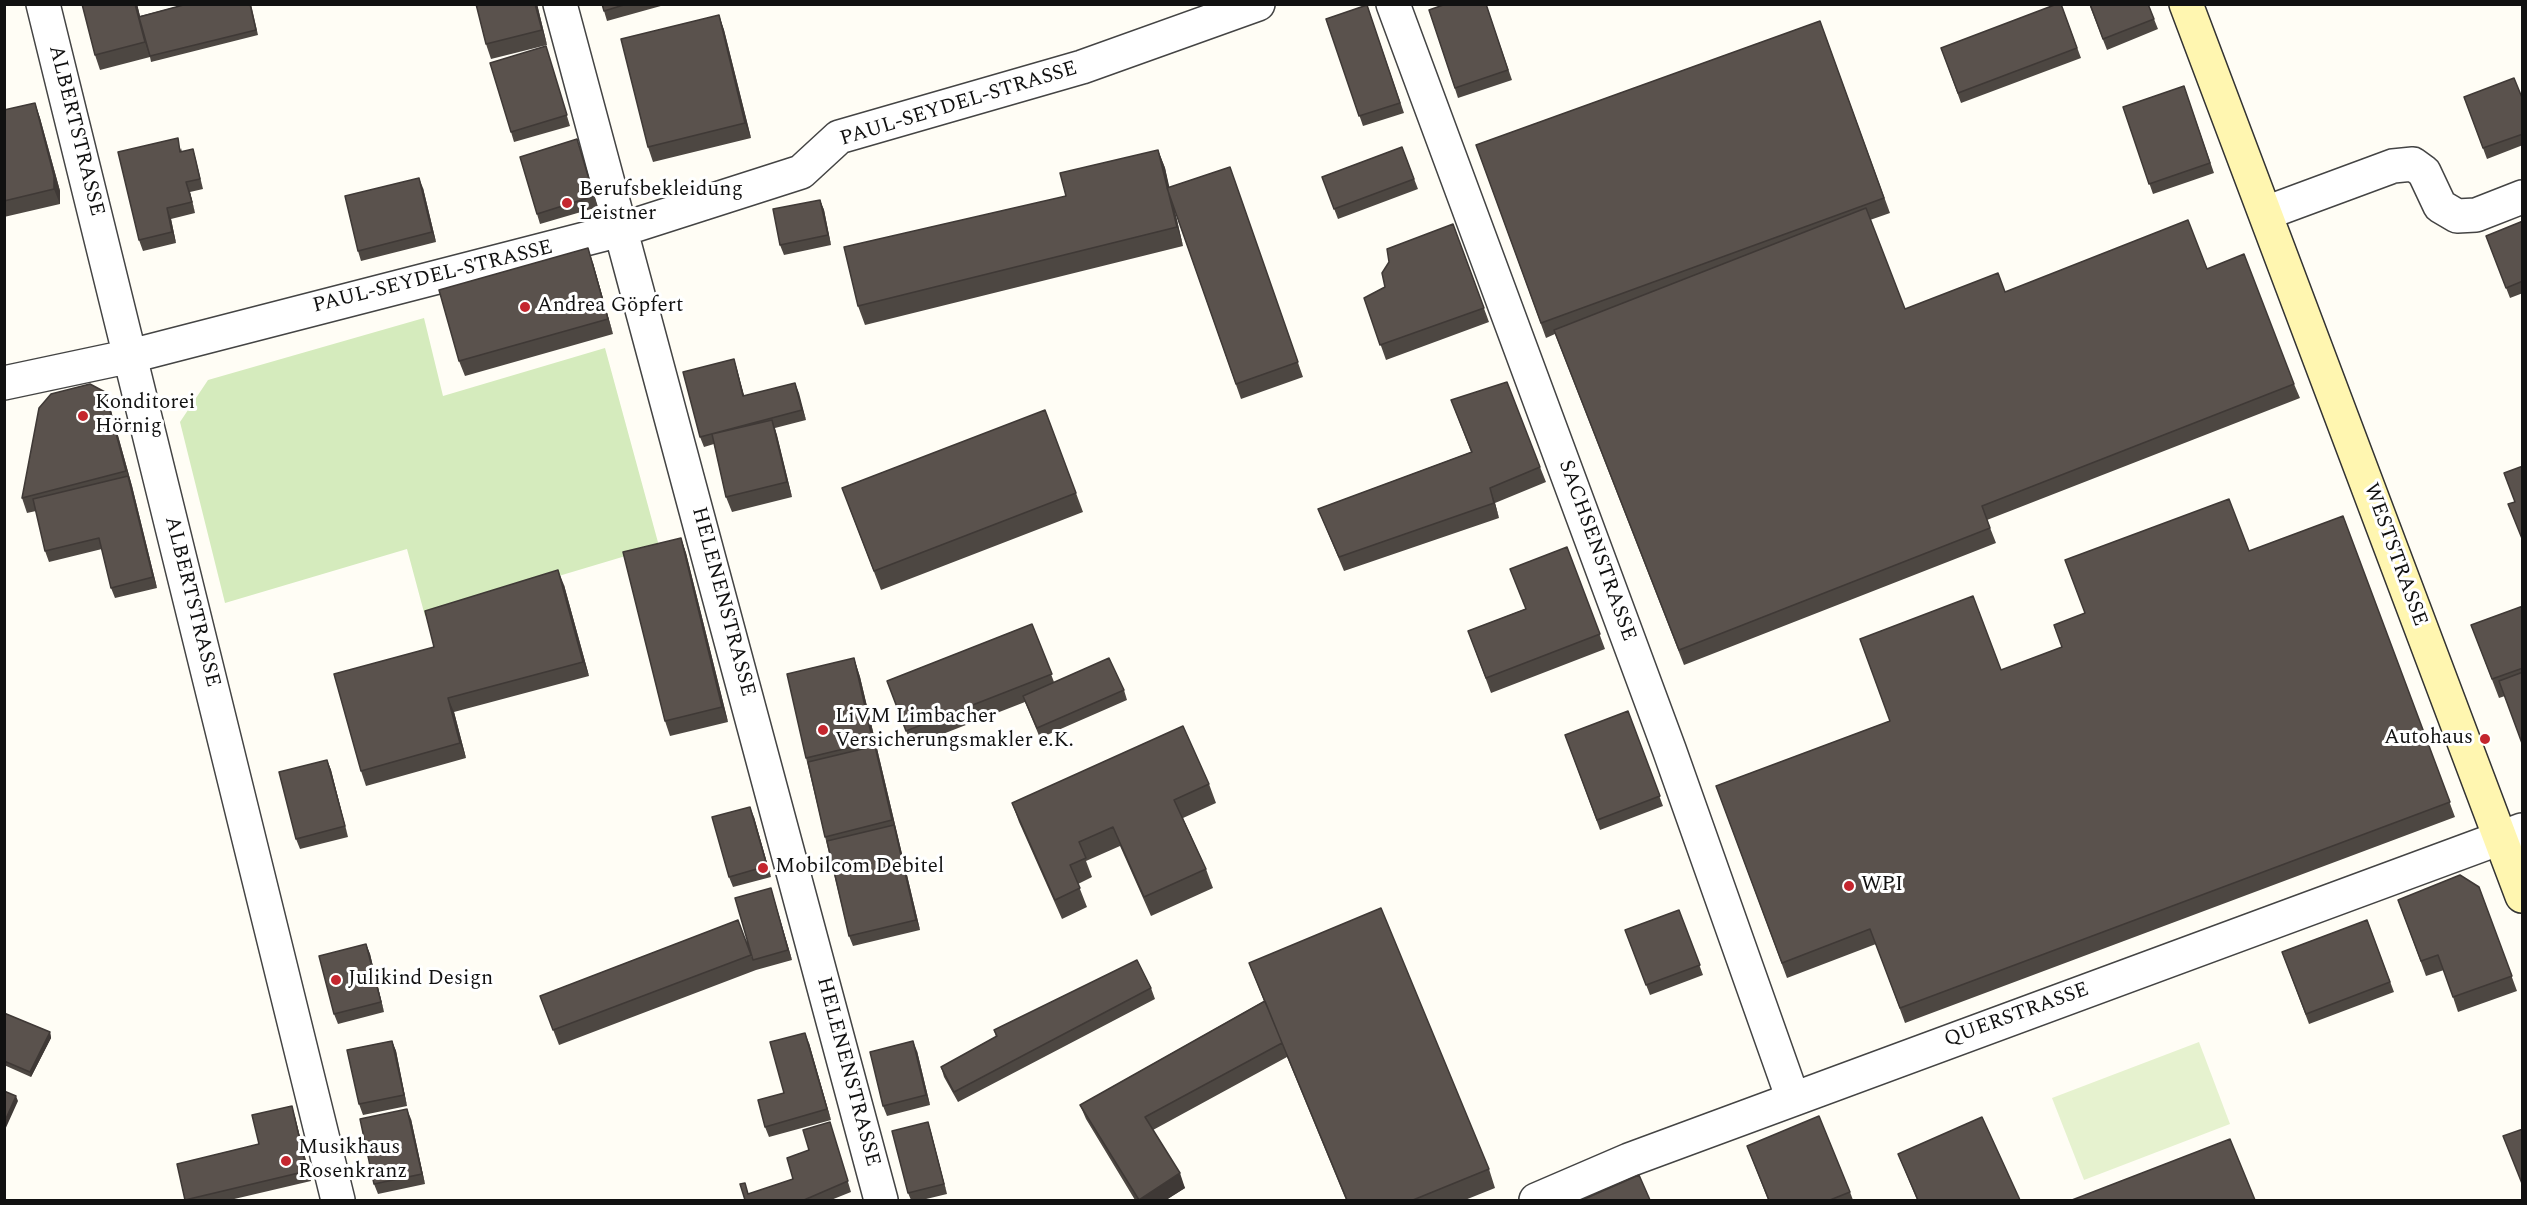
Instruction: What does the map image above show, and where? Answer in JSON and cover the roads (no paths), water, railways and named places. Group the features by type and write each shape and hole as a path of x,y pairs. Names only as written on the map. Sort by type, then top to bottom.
{"main road":[{"name":"WESTSTRASSE","path":"2186,4 2511,835 2523,896"}],"street":[{"name":"ALBERTSTRASSE","path":"43,4 338,1200"},
{"name":"HELENENSTRASSE","path":"560,4 881,1200"},
{"name":"PAUL-SEYDEL-STRASSE","path":"4,383 131,356 621,230 801,172 839,137 1082,67 1258,4"},
{"name":"SACHSENSTRASSE","path":"1393,4 1665,738 1793,1099"},
{"path":"2266,213 2393,166 2413,164 2424,172 2440,206 2457,216 2476,215 2523,197"},
{"name":"QUERSTRASSE","path":"1542,1199 1629,1160 2511,835"}],"place":[{"name":"Berufsbekleidung Leistner","path":"567,203"},
{"name":"Andrea Göpfert","path":"525,307"},
{"name":"Konditorei Hörnig","path":"83,416"},
{"name":"LiVM Limbacher Versicherungsmakler e.K.","path":"823,730"},
{"name":"Autohaus","path":"2485,739"},
{"name":"Mobilcom Debitel","path":"763,868"},
{"name":"WPI","path":"1849,886"},
{"name":"Julikind Design","path":"336,980"},
{"name":"Musikhaus Rosenkranz","path":"286,1161"}]}
